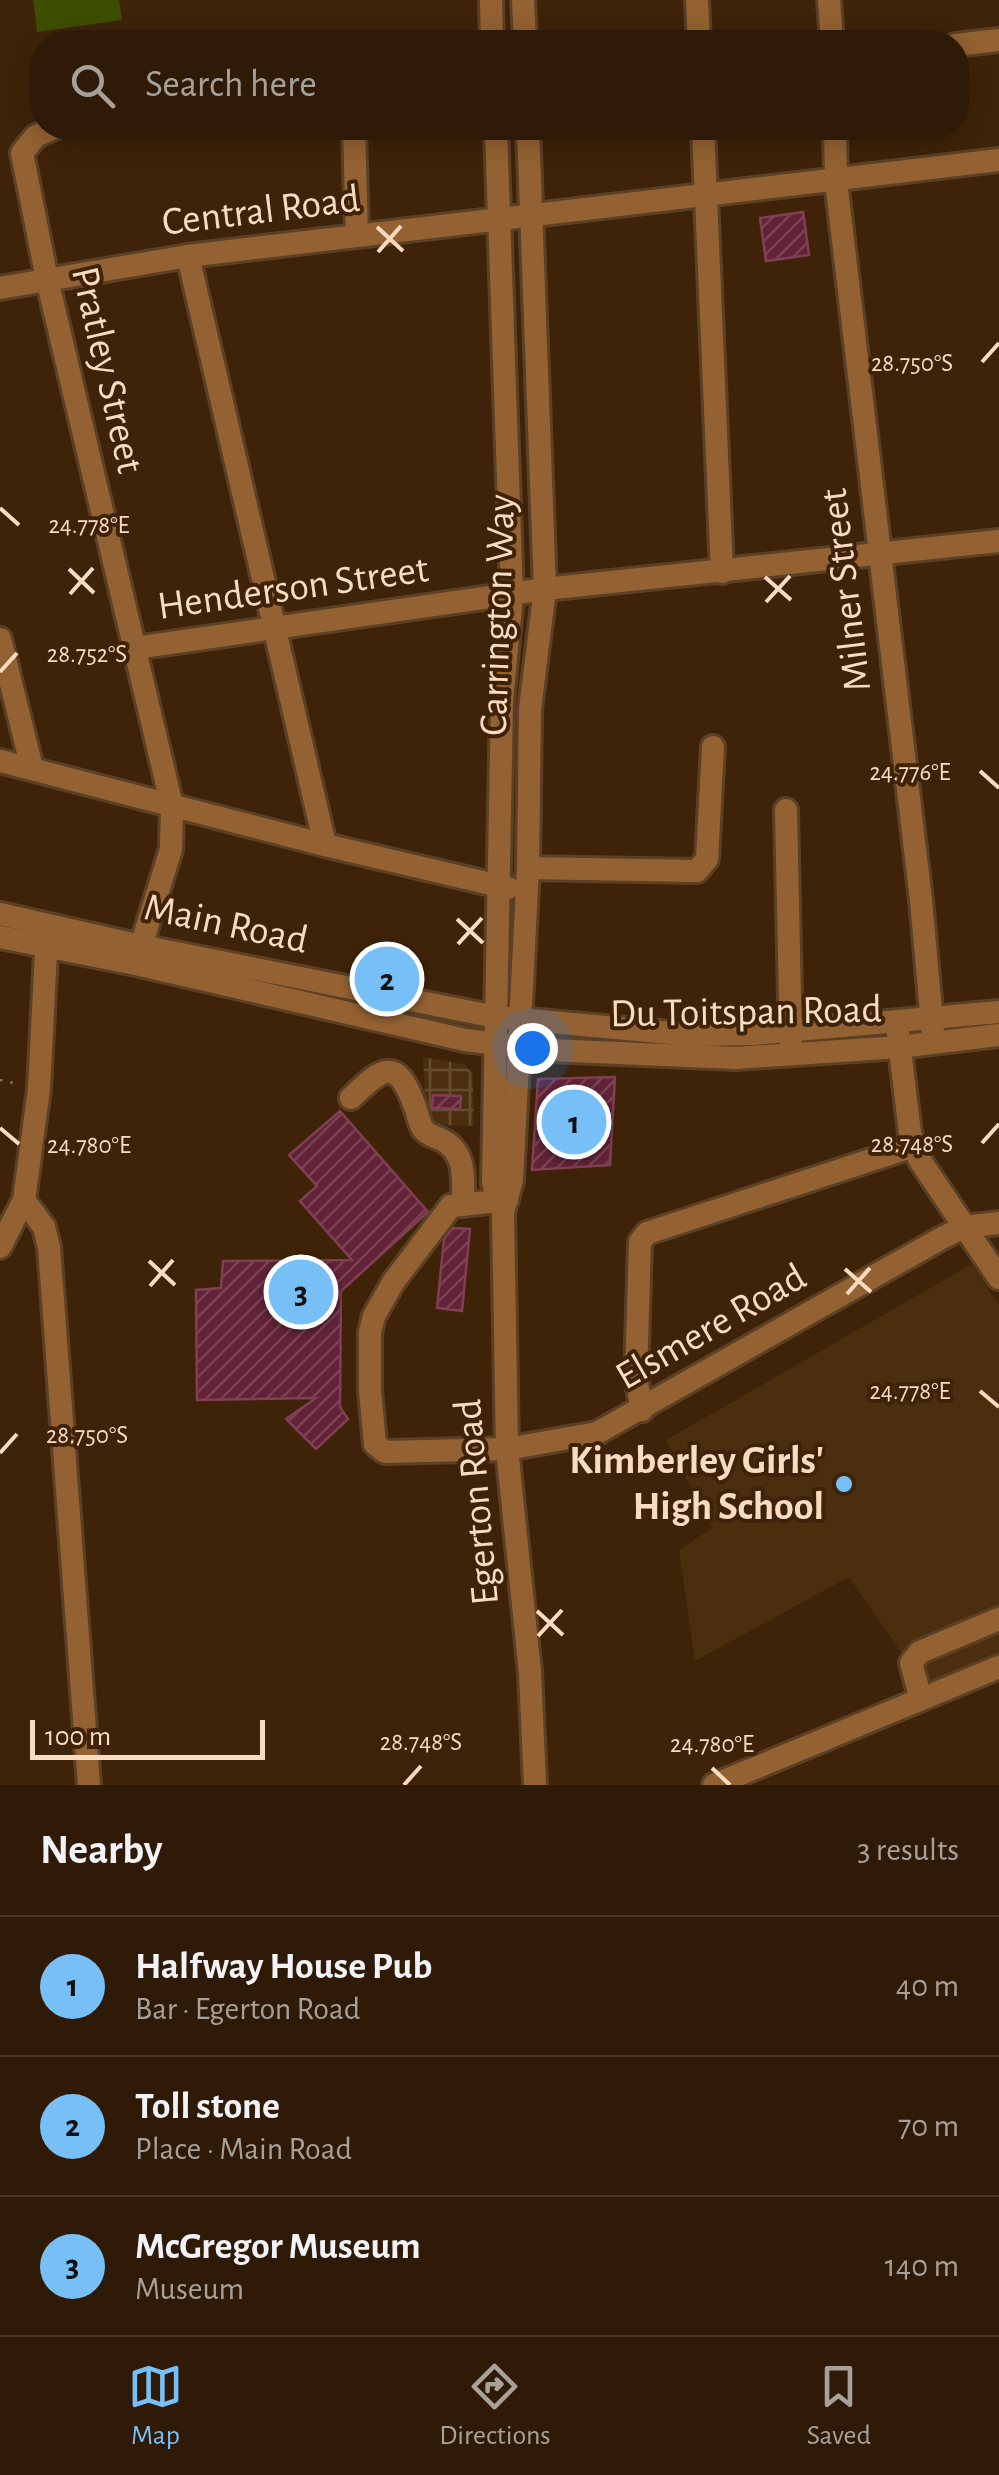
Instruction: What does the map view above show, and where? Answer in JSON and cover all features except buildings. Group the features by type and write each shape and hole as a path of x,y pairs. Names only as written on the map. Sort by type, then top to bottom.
{"street":[{"path":"490,0 491,30"},
{"path":"523,0 524,30"},
{"path":"697,0 698,30"},
{"path":"828,0 831,30"},
{"path":"969,44 999,40"},
{"name":"Pratley Street","path":"32,140 22,153 47,279 172,806 171,850 139,955"},
{"path":"354,140 356,236"},
{"name":"Carrington Way","path":"497,140 512,594 502,702 496,886 507,1018 518,1046"},
{"name":"Carrington Way","path":"494,1043 507,1018 527,878 530,709 545,589 529,140"},
{"path":"704,140 722,572"},
{"name":"Milner Street","path":"834,140 836,181 922,900 933,1031"},
{"name":"Central Road","path":"0,288 188,256 999,160"},
{"path":"188,256 325,845"},
{"name":"Henderson Street","path":"135,648 545,589 999,542"},
{"path":"0,639 32,768"},
{"path":"0,761 496,886 527,878 697,871 706,858 713,748"},
{"path":"786,810 790,1044"},
{"name":"Main Road","path":"0,914 47,934 465,1040 494,1043"},
{"path":"0,1247 24,1200 39,1088 47,934"},
{"name":"Main Road","path":"0,937 47,934"},
{"name":"Main Road","path":"139,955 507,1018"},
{"name":"Du Toitspan Road","path":"507,1018 790,1044 899,1047 933,1031 999,1012"},
{"path":"897,1022 914,1146 924,1169 999,1278"},
{"name":"Du Toitspan Road","path":"494,1043 698,1058 897,1022 933,1031 999,1035"},
{"name":"Egerton Road","path":"494,1043 492,1184 503,1204"},
{"name":"Egerton Road","path":"518,1046 512,1180 503,1204 507,1449 530,1672 535,1785"},
{"path":"350,1098 377,1073 396,1074 410,1094 423,1128 430,1136 446,1142 460,1158 463,1205 503,1204"},
{"path":"642,1410 636,1378 640,1242 646,1232 914,1146"},
{"path":"0,1197 24,1200 40,1220 49,1247 89,1785"},
{"name":"Elsmere Road","path":"463,1205 451,1206 443,1214 394,1281 374,1316 370,1332 374,1444 385,1452 507,1449 597,1434 964,1227 999,1223"},
{"path":"921,1699 911,1663 920,1652 999,1619"},
{"path":"714,1785 999,1667"}],"shaded area":[{"path":"423,1057 464,1064 473,1074 474,1126 426,1125"},
{"name":"Kimberley Girls' High School","path":"972,1264 999,1305 999,1661 927,1690 849,1577 695,1661 679,1550 712,1528 666,1440"}],"green space":[{"path":"33,0 119,0 122,20 37,30"}],"place":[{"name":"Toll stone","path":"387,979"},
{"name":"Halfway House Pub","path":"574,1122"},
{"name":"McGregor Museum","path":"301,1292"},
{"name":"Kimberley Girls' High School","path":"844,1484"}]}
